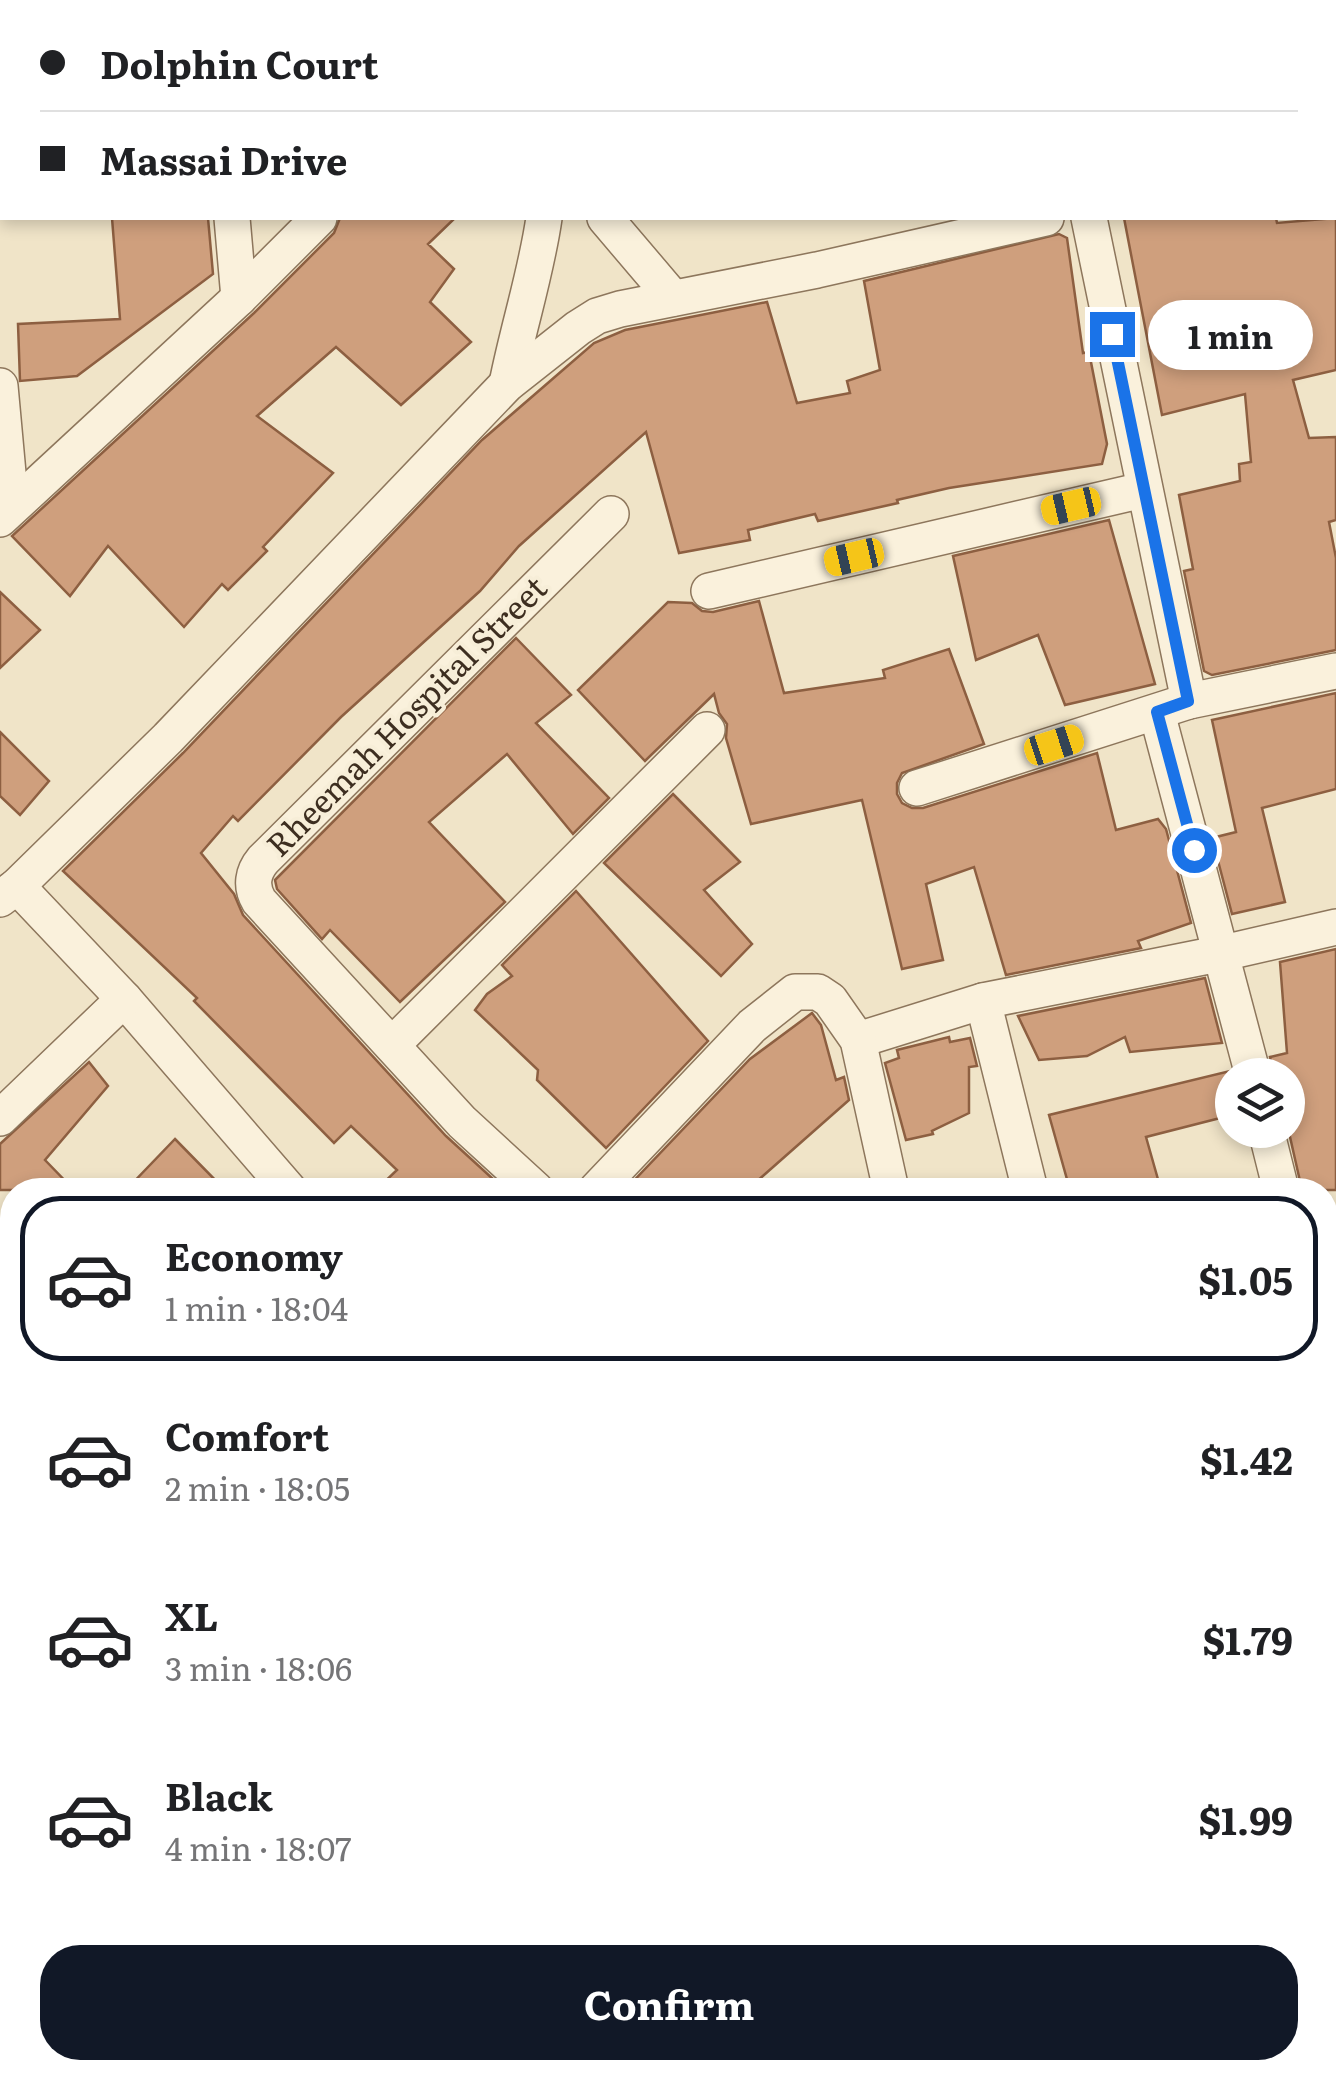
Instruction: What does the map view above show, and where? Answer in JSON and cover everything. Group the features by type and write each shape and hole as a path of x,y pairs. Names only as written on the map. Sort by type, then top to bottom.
{"street":[{"path":"232,220 239,298"},
{"path":"6,513 318,220"},
{"path":"507,384 519,324 536,269 544,220"},
{"path":"607,220 672,298"},
{"path":"279,1178 124,1000 9,893 168,738 507,384 597,316 1037,220"},
{"path":"1088,220 1143,490 1173,707 1223,953 1249,1058"},
{"path":"0,386 6,513"},
{"path":"709,590 1143,490"},
{"name":"Rheemah Hospital Street","path":"523,1178 462,1122 259,901 253,884 257,867 611,514"},
{"path":"917,788 1173,707 1336,671"},
{"path":"392,1045 707,730"},
{"path":"858,1040 983,1001 1336,927"},
{"path":"607,1178 752,1026 795,992 818,992 830,1000 858,1040 888,1178"},
{"path":"0,1118 124,1000"},
{"path":"983,1001 1027,1178"},
{"path":"1270,1148 1278,1178"}],"building":[{"path":"112,220 208,220 213,274 77,376 20,381 18,324 120,319"},
{"path":"339,220 453,220 428,244 454,269 430,302 471,342 401,405 336,347 257,416 333,473 263,547 267,551 228,590 222,584 184,627 108,546 70,596 12,536 254,313 334,233"},
{"path":"1124,220 1336,220 1336,370 1293,380 1309,438 1336,437 1336,520 1329,522 1336,558 1336,650 1212,675 1204,671 1184,571 1193,569 1179,495 1240,481 1239,464 1251,462 1245,394 1162,415"},
{"path":"1059,234 1067,238 1083,353 1089,352 1107,444 1102,464 949,488 818,521 815,514 748,530 750,540 679,553 646,432 519,546 480,591 341,717 238,821 233,816 201,853 234,894 243,915 446,1136 492,1178 389,1178 397,1170 351,1126 334,1143 194,1001 197,998 63,871 183,753 482,440 594,343 625,330 767,302 797,403 850,393 847,381 880,370 864,281"},
{"path":"1109,520 1155,684 1065,705 1038,635 976,660 953,556"},
{"path":"0,592 40,630 0,668"},
{"path":"759,601 784,693 885,678 883,670 949,649 984,744 902,773 897,794 902,803 912,808 923,808 1097,753 1116,830 1158,819 1166,829 1191,923 1138,941 1141,948 1006,975 974,867 926,884 943,960 902,969 862,800 751,824 726,738 727,724 714,694 645,761 578,690 668,602 692,603 702,611 713,612"},
{"path":"516,638 571,695 536,723 609,798 573,834 507,754 429,822 505,902 400,1002 330,930 322,939 277,889 275,880"},
{"path":"1336,693 1336,789 1262,808 1285,902 1232,914 1212,838 1236,832 1212,720"},
{"path":"0,732 49,781 20,815 0,796"},
{"path":"673,794 740,862 704,890 752,944 721,976 604,863"},
{"path":"576,891 708,1041 606,1148 537,1080 538,1070 475,1010 487,994 512,976 502,965"},
{"path":"1336,949 1336,1178 1299,1178 1293,1148 1305,1148 1305,1058 1270,1058 1287,1053 1280,962"},
{"path":"1205,978 1222,1043 1130,1052 1125,1037 1087,1056 1039,1060 1018,1016"},
{"path":"812,1013 821,1025 836,1080 844,1077 849,1100 761,1178 636,1178 750,1059"},
{"path":"949,1037 950,1042 970,1038 977,1066 969,1067 969,1113 932,1131 933,1134 906,1140 885,1063 899,1058 897,1050"},
{"path":"89,1062 108,1086 45,1160 62,1178 0,1178 0,1144"},
{"path":"1215,1075 1215,1119 1146,1137 1158,1178 1067,1178 1049,1115"},
{"path":"175,1139 213,1178 138,1178"}],"route":[{"path":"1112,334 1188,701 1157,712 1194,850"}]}
